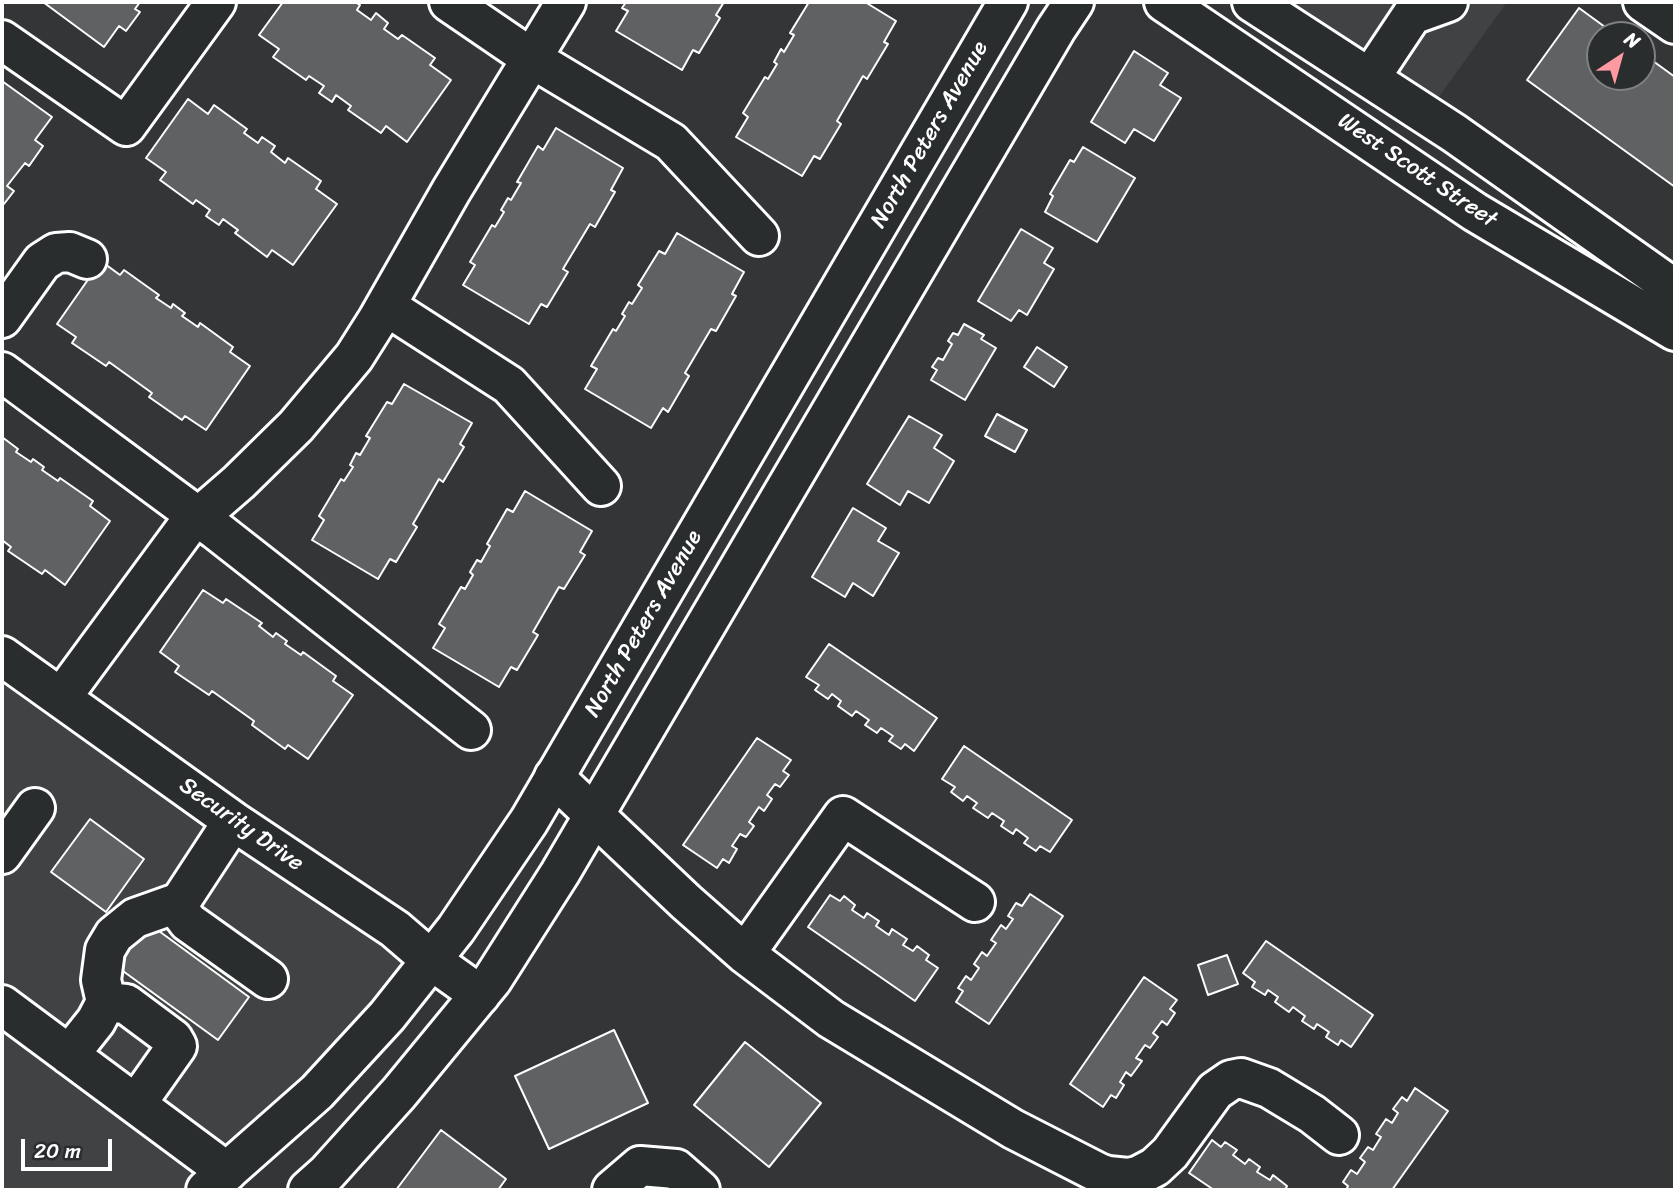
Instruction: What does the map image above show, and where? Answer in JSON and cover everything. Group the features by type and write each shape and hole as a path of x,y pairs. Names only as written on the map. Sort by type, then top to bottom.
{"main road":[{"path":"2,40 126,126 216,2"},
{"path":"449,2 531,58 671,142 759,236"},
{"path":"61,698 186,528 268,455 316,404 354,357 566,2"},
{"name":"North Peters Avenue","path":"217,1181 317,1092 387,1016 456,929 529,821 1008,2"},
{"path":"308,1190 400,1093 480,995 506,958 593,816 1074,2"},
{"name":"West Scott Street","path":"1164,2 1475,212 1675,331"},
{"path":"1370,78 1410,8 1448,2"},
{"path":"1643,2 1675,23"},
{"path":"1255,3 1454,133 1675,289"},
{"path":"2,318 42,262 56,253 70,252 87,259"},
{"path":"386,306 509,385 601,486"},
{"path":"2,372 199,517 471,730"},
{"name":"Security Drive","path":"2,656 233,821 395,929 431,960 480,995"},
{"path":"554,777 745,954 831,1019 1013,1129 1108,1176 1128,1178 1155,1167 1170,1153 1215,1091 1231,1080 1241,1078 1278,1092 1339,1135"},
{"path":"2,854 35,808"},
{"path":"745,954 843,816 975,902"},
{"path":"69,1055 96,1021 106,1002 101,981 105,950 114,935 135,918 180,902 233,821"},
{"path":"180,902 182,914 188,922 268,979"},
{"path":"106,1002 126,1004 173,1039 177,1046 136,1104"},
{"path":"2,1005 136,1104 217,1181"},
{"path":"612,1190 640,1166 676,1169 700,1190"}],"shaded area":[{"path":"1255,2 1507,2 1426,115"},
{"path":"2,656 431,960 206,1190 2,1190"}],"building":[{"path":"43,2 140,2 135,9 140,12 126,31 119,26 104,47"},
{"path":"283,2 355,2 360,5 357,10 371,20 376,13 388,23 384,29 398,39 402,35 435,58 430,65 451,80 407,142 386,126 381,133 348,110 351,106 336,95 332,102 319,93 324,86 309,76 306,80 273,57 279,49 259,35"},
{"path":"626,2 724,2 716,15 720,18 699,53 693,50 682,70 616,31 628,11 622,8"},
{"path":"809,2 865,2 896,21 884,42 888,44 867,79 863,76 837,121 841,124 820,159 814,156 802,176 736,137 748,117 743,113 765,77 768,79 777,64 774,62 781,49 784,52 794,35 790,33"},
{"path":"1579,8 1597,21 1586,21 1586,91 1656,91 1656,63 1675,77 1675,187 1527,80"},
{"path":"1134,51 1168,73 1160,85 1181,98 1154,141 1134,129 1125,143 1091,122"},
{"path":"2,81 52,117 35,140 43,146 29,166 25,163 7,186 14,191 4,204 2,202"},
{"path":"188,99 208,114 214,105 247,129 244,133 258,143 262,137 275,146 271,152 285,163 288,158 321,181 316,189 337,204 293,265 272,250 267,257 235,233 238,230 223,219 219,225 206,216 210,210 196,200 193,204 160,180 166,172 146,158"},
{"path":"556,128 623,168 611,190 615,192 595,227 590,224 563,269 568,272 547,307 541,304 529,324 463,285 475,265 470,262 492,225 495,227 504,212 501,210 508,198 511,200 521,183 517,182 538,146 543,150"},
{"path":"1083,147 1135,178 1097,242 1045,212 1053,196 1050,194 1070,160 1074,162"},
{"path":"1021,229 1053,248 1044,263 1054,269 1027,315 1019,310 1011,321 978,301"},
{"path":"677,233 744,272 732,294 736,296 716,331 711,329 685,373 689,376 668,412 663,408 651,428 585,389 597,369 591,366 613,329 616,331 625,316 622,314 629,302 632,304 642,288 638,285 659,251 665,254"},
{"path":"101,261 120,275 124,270 159,295 156,298 171,308 173,304 185,313 182,316 198,327 200,323 233,347 230,352 250,366 206,430 185,416 182,420 149,397 152,393 109,362 106,366 72,343 76,337 57,324"},
{"path":"964,324 984,335 981,339 996,348 965,400 931,380 937,370 932,367 938,358 943,360 952,344 948,341 953,333 958,335"},
{"path":"1037,347 1067,367 1054,387 1024,367"},
{"path":"404,384 472,423 460,444 464,447 443,482 439,479 413,524 417,527 396,562 390,559 378,579 312,540 324,520 319,516 341,479 344,481 353,467 350,465 356,453 360,455 370,438 366,436 387,402 392,404"},
{"path":"997,414 1027,430 1015,452 985,436"},
{"path":"909,416 942,435 934,448 954,461 929,503 908,491 900,505 867,484"},
{"path":"2,437 18,449 16,452 31,462 33,459 44,467 42,470 58,481 60,478 93,501 90,506 110,521 65,585 45,570 42,574 8,551 11,547 2,540"},
{"path":"525,491 592,531 580,552 585,555 564,589 559,587 533,632 538,635 517,670 511,667 499,687 433,648 445,628 439,624 461,587 465,589 477,560 481,562 490,546 487,544 507,509 513,512"},
{"path":"853,508 886,528 878,541 899,553 873,596 853,583 845,597 812,577"},
{"path":"203,590 223,603 226,599 262,623 259,626 273,637 276,633 287,641 285,644 301,655 303,652 336,676 333,681 353,695 308,759 288,745 285,749 252,725 254,721 212,691 209,695 175,672 179,666 160,652"},
{"path":"829,644 937,718 914,751 905,744 901,749 889,741 893,736 881,728 877,733 865,725 869,720 856,711 852,716 838,706 841,701 832,694 828,699 815,690 819,685 806,677"},
{"path":"757,738 791,760 783,771 789,775 780,787 775,784 767,795 772,799 764,811 759,807 749,822 754,826 746,837 740,834 732,846 737,849 729,863 723,859 717,868 683,845"},
{"path":"964,746 1072,820 1050,852 1040,846 1036,851 1024,843 1028,838 1016,829 1013,834 1001,826 1004,821 992,813 988,818 973,808 977,803 967,796 963,801 951,792 955,787 942,779"},
{"path":"90,819 144,859 106,912 51,872"},
{"path":"1030,894 1063,916 989,1024 956,1002 963,991 958,988 966,976 971,980 979,968 974,964 982,952 987,956 996,943 991,940 1001,925 1006,929 1013,919 1008,916 1016,903 1022,906"},
{"path":"830,895 840,901 844,896 855,905 852,910 864,918 867,913 879,921 876,926 889,935 892,929 907,939 903,945 913,951 917,946 929,955 926,960 938,968 915,1001 808,927"},
{"path":"148,923 249,997 218,1040 116,966"},
{"path":"1266,941 1373,1015 1351,1047 1341,1040 1338,1045 1326,1037 1329,1032 1317,1024 1314,1029 1302,1021 1305,1016 1293,1007 1289,1012 1275,1002 1278,997 1268,990 1265,995 1252,987 1255,982 1243,973"},
{"path":"1227,955 1238,984 1208,995 1198,965"},
{"path":"1144,977 1177,1000 1170,1009 1175,1013 1167,1025 1162,1021 1153,1033 1158,1037 1150,1048 1145,1045 1136,1058 1142,1061 1131,1076 1126,1072 1120,1082 1124,1085 1116,1098 1111,1095 1103,1107 1070,1084"},
{"path":"614,1030 648,1103 549,1149 515,1076"},
{"path":"745,1042 821,1103 769,1167 694,1105"},
{"path":"1415,1088 1448,1111 1392,1190 1346,1190 1348,1186 1343,1182 1351,1170 1357,1174 1365,1162 1360,1158 1368,1147 1373,1150 1381,1137 1376,1134 1386,1119 1392,1123 1398,1113 1393,1109 1402,1097 1407,1101"},
{"path":"441,1130 506,1179 498,1190 396,1190"},
{"path":"1212,1140 1221,1147 1225,1142 1237,1150 1233,1155 1245,1164 1249,1159 1260,1167 1257,1172 1270,1180 1273,1175 1287,1186 1285,1190 1214,1190 1189,1173"}]}
